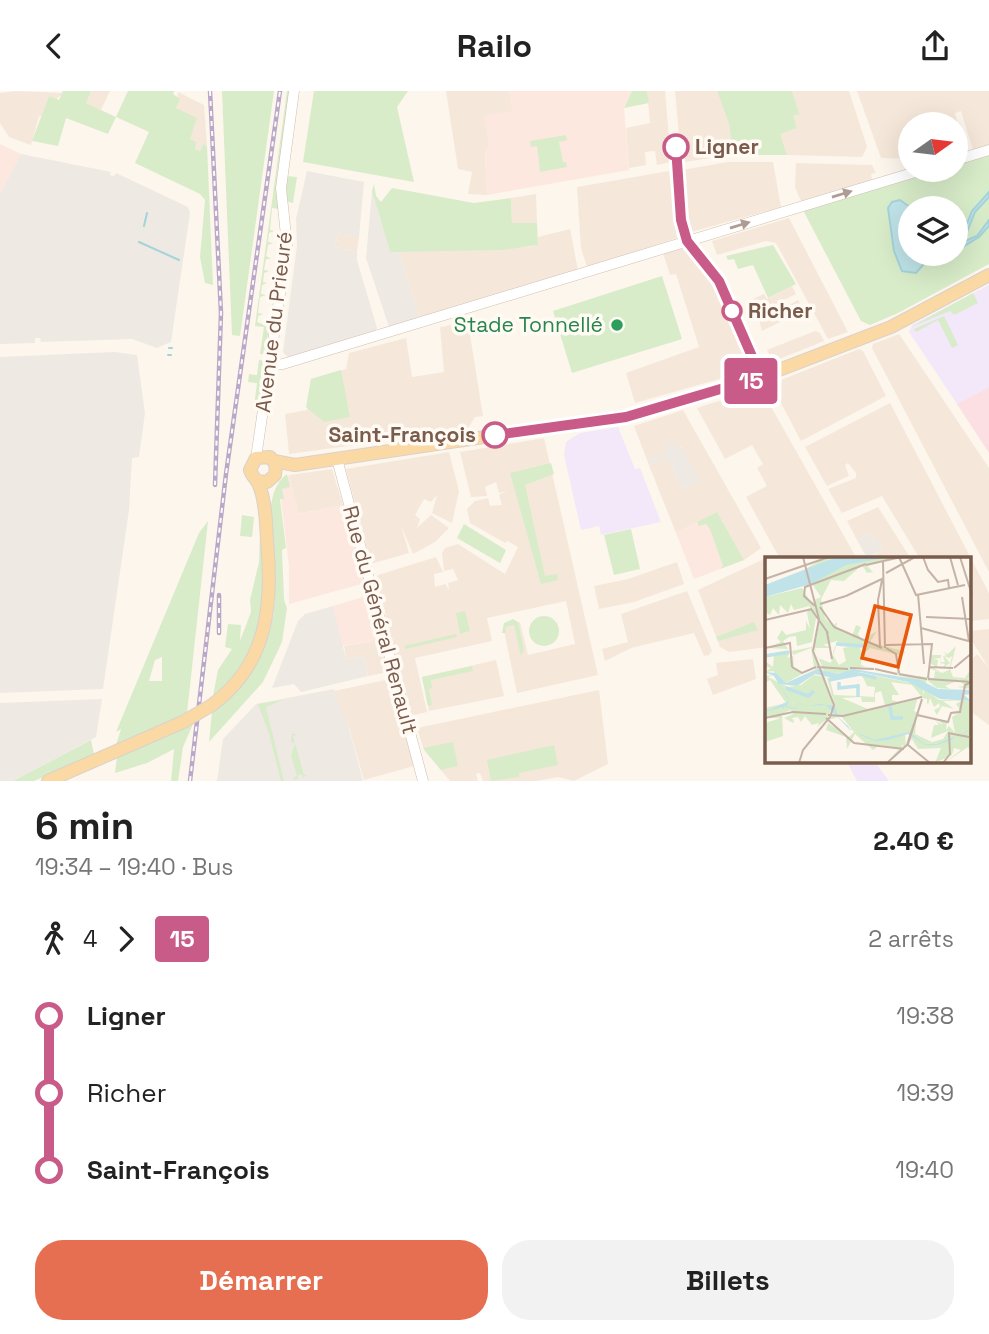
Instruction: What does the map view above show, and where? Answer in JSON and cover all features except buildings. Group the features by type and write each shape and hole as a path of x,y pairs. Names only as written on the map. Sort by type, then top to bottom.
{"main road":[{"path":"257,481 265,482 295,465 626,417 753,380 891,327 989,275"},
{"path":"266,524 257,481 250,470 256,458 295,465"},
{"path":"48,781 183,722 212,705 246,671 264,632 270,589 266,524 267,501 274,477 272,459"}],"street":[{"name":"Avenue du Prieuré","path":"256,458 287,245 281,188 294,91"},
{"path":"968,156 989,150"},
{"path":"270,365 284,364 898,178"},
{"name":"Avenue du Prieuré","path":"261,429 272,459"},
{"name":"Rue du Général Renault","path":"337,459 423,781"}],"shaded area":[{"path":"91,91 110,91 101,110 85,103"},
{"path":"446,91 509,91 513,111 485,155 487,195 468,194 472,172 458,169"},
{"path":"509,91 632,91 624,107 629,170 487,195 485,154 489,146 484,116 512,111"},
{"path":"647,91 665,91 671,162 657,165 655,151 645,152 646,165 629,168 626,128 650,123"},
{"path":"675,91 717,91 729,124 733,155 684,162 681,159"},
{"path":"792,91 849,91 867,147 862,157 787,155 779,133 797,127 792,115 800,115"},
{"path":"857,91 989,91 989,145 973,150 968,134 968,112 898,112 898,159 881,158"},
{"path":"178,92 204,105 207,146 203,144 200,151 195,149 197,142 190,139 176,108"},
{"path":"0,93 64,93 56,99 49,96 42,116 39,116 31,145 9,137 0,123"},
{"path":"0,144 21,154 0,194"},
{"path":"21,154 111,172 110,175 114,176 116,173 188,207 190,213 171,342 157,348 132,339 41,342 40,338 35,338 35,343 0,344 0,194"},
{"path":"728,162 773,162 781,207 691,232 682,170"},
{"path":"796,163 872,165 876,173 871,174 872,180 801,201 795,187"},
{"path":"307,171 364,182 359,237 338,233 335,247 357,252 377,328 375,331 289,358 283,352 297,246 296,219"},
{"path":"669,171 677,238 587,267 581,248 577,187"},
{"path":"372,191 390,252 399,251 419,318 389,327 366,258"},
{"path":"536,194 537,223 512,224 511,198"},
{"path":"789,218 848,332 828,339 776,243 766,241 717,255 712,241"},
{"path":"570,229 578,270 419,318 399,251 528,247 538,245 538,237"},
{"path":"338,233 359,237 357,252 335,247"},
{"path":"685,247 709,276 751,370 635,403 626,373 699,347 676,274 670,275 663,253"},
{"path":"989,285 989,387 957,404 909,332 912,325"},
{"path":"792,286 796,294 756,314 748,301 764,294 767,299"},
{"path":"798,300 804,310 762,331 759,320"},
{"path":"468,322 483,416 475,417 467,430 289,454 285,414 307,410 311,379 346,369 349,353 406,338 412,377 444,372 440,327"},
{"path":"815,331 820,333 824,341 772,362 767,350"},
{"path":"899,334 989,468 989,572 872,348 873,344"},
{"path":"859,349 863,351 886,396 801,441 771,384"},
{"path":"114,352 137,355 145,413 139,457 132,458 129,510 103,689 0,693 0,357"},
{"path":"989,387 989,453 957,404"},
{"path":"761,389 856,557 779,557 746,497 767,486 757,468 763,464 752,445 725,459 697,408"},
{"path":"890,403 970,557 919,557 882,496 842,513 828,489 856,478 856,473 848,463 845,465 849,476 827,486 805,447"},
{"path":"683,410 761,548 744,560 717,512 676,533 649,465 667,458 682,489 699,482 682,447 647,460 634,426"},
{"path":"618,427 635,469 640,468 661,522 601,535 599,526 581,530 564,455 566,442 580,433"},
{"path":"544,438 598,675 517,693 503,626 520,622 528,655 575,644 566,601 487,618 492,641 415,658 427,712 414,715 411,713 376,579 378,575 436,557 443,572 434,574 435,587 445,584 449,590 448,583 458,580 453,569 444,571 442,553 445,548 458,544 505,574 518,547 507,541 505,543 470,523 467,509 475,501 488,498 490,506 502,505 499,495 506,491 499,493 496,482 485,487 487,496 471,497 460,452"},
{"path":"674,441 677,449 683,447 700,482 682,489 667,458 649,465 647,460 667,452 665,444"},
{"path":"449,452 459,491 452,523 432,513 437,495 431,502 424,499 415,515 420,519 417,528 431,515 449,528 435,542 413,554 401,525 409,553 374,563 370,560 346,469"},
{"path":"332,469 343,505 298,514 289,475"},
{"path":"289,475 299,514 343,505 365,583 289,604 289,566 280,490"},
{"path":"878,507 910,557 871,557 883,550 878,540 874,541 870,533 857,540 847,521"},
{"path":"717,512 744,560 694,579 676,533"},
{"path":"870,533 874,541 878,539 883,550 866,557 857,540"},
{"path":"765,559 765,647 729,652 720,647 698,590"},
{"path":"972,560 989,593 989,619 972,621"},
{"path":"677,562 684,584 634,602 599,609 594,586 628,579"},
{"path":"687,591 712,651 709,655 704,656 694,633 631,648 605,661 602,649 628,642 621,614"},
{"path":"363,597 370,605 380,640 342,646 333,606"},
{"path":"333,606 346,659 364,656 368,676 301,692 294,684 272,688 298,621 305,614"},
{"path":"989,629 989,668 972,641 972,631"},
{"path":"380,640 388,672 368,676 364,656 346,659 344,646"},
{"path":"977,654 989,668 989,725 972,712 972,660"},
{"path":"753,659 756,679 713,695 707,679 718,675 716,663"},
{"path":"496,660 504,696 429,711 422,677"},
{"path":"390,679 414,766 364,780 346,717 341,714 334,691"},
{"path":"334,689 341,713 346,717 363,781 217,781 223,739 256,704"},
{"path":"599,690 608,764 574,781 558,777 537,781 483,781 480,773 476,774 478,781 450,781 424,750 417,728"},
{"path":"102,699 96,737 13,781 0,781 0,703"},
{"path":"848,764 876,764 889,781 857,781"}],"green space":[{"path":"63,91 91,91 86,103 116,117 108,134 66,118 58,146 32,141 49,96 59,100"},
{"path":"128,91 174,91 173,94 180,99 176,108 197,118 190,139 197,142 195,149 200,151 203,144 207,146 213,285 205,283 200,257 205,200 200,194 135,163 149,132 116,117"},
{"path":"222,91 274,91 240,336 232,335"},
{"path":"287,91 291,91 277,176 280,209 272,208 270,230 274,231 269,233 268,242 273,243 268,245 266,256 271,259 266,259 264,270 269,271 264,273 263,282 267,283 262,285 261,294 266,295 260,297 258,313 263,314 258,316 257,322 269,327 265,354 260,354 264,327 255,326"},
{"path":"314,91 408,91 397,107 414,182 303,162"},
{"path":"632,91 647,91 649,103 624,108"},
{"path":"717,91 792,91 800,115 793,115 797,128 780,134 787,155 733,155 729,124"},
{"path":"566,135 567,140 559,142 563,162 566,162 567,167 540,172 537,146 531,147 530,141"},
{"path":"989,155 989,264 870,325 861,321 804,212 805,209 898,182 968,182 968,161"},
{"path":"285,176 297,177 293,203 285,201"},
{"path":"374,184 376,196 381,202 392,188 474,203 511,198 512,223 537,223 538,245 502,250 390,252 372,191"},
{"path":"773,245 796,284 768,298 753,265 738,269 734,259 728,260 726,256"},
{"name":"Stade Tonnellé","path":"662,276 682,339 572,373 553,311"},
{"path":"973,293 978,303 954,315 950,311 911,327"},
{"path":"944,316 958,345 952,348 938,320 916,332 914,329"},
{"path":"259,360 264,361 258,407 254,407 257,383 248,382 249,374 257,375"},
{"path":"341,370 350,417 324,422 306,407 311,379"},
{"path":"551,463 554,474 525,485 545,576 557,574 558,580 541,584 510,473"},
{"path":"287,474 290,487 282,489 284,499 280,499 286,548 282,550 284,600 287,608 282,642 263,682 209,742 212,712 246,680 262,653 272,624 275,592 270,516 277,485"},
{"path":"717,512 744,560 720,569 723,566 710,529 706,524 699,526 697,522"},
{"path":"242,515 254,517 252,537 240,536"},
{"path":"208,521 187,713 116,745 121,729 116,732 199,533","holes":["162,657 162,681 149,681 155,660"]},
{"path":"464,524 506,550 500,563 457,538"},
{"path":"631,529 640,569 614,575 604,535"},
{"path":"260,539 263,551 263,583 255,637 239,669 213,696 218,670 232,649 225,647 228,624 241,625 240,641 251,612 250,600 259,562"},
{"path":"465,611 470,631 460,634 456,613"},
{"path":"544,616 550,617 558,625 558,637 550,645 544,646 538,645 530,637 529,631 530,625 538,617"},
{"path":"513,619 518,622 524,650 521,656 514,625 505,627 506,633 502,633 504,623"},
{"path":"754,622 758,630 718,641 716,637"},
{"path":"456,634 457,637 405,649 404,646"},
{"path":"472,666 473,671 431,680 432,688 429,689 432,705 428,706 422,677"},
{"path":"283,700 266,707 284,781 281,781 258,704"},
{"path":"193,724 183,747 178,781 171,781 174,749 147,763 115,773 117,757"},
{"path":"91,740 94,754 34,781 13,781"},
{"path":"453,742 458,766 441,770 423,748"},
{"path":"295,743 304,775 308,774 303,778 302,774 298,775 295,780 293,778 297,776 291,755"},
{"path":"554,745 558,765 519,773 519,777 491,781 487,760"}],"water":[{"path":"989,192 989,197 975,212 968,230 972,211"},
{"path":"898,200 898,261 888,208 892,202"},
{"path":"989,220 989,226 968,244 968,240 977,236"},
{"path":"900,266 922,266 916,273 902,271"}],"waterway":[{"path":"144,226 147,213"},
{"path":"139,242 179,260"}],"railway":[{"path":"210,91 221,313 215,485"},
{"path":"190,781 226,474 280,91"},
{"path":"219,595 219,633"}],"bus line":[{"name":"15","path":"495,435 626,417 761,377 719,281 687,241 681,220 676,147"}],"place":[{"name":"Ligner","path":"676,147"},
{"name":"Richer","path":"732,311"},
{"name":"Stade Tonnellé","path":"617,325"},
{"name":"Saint-François","path":"495,435"}]}
